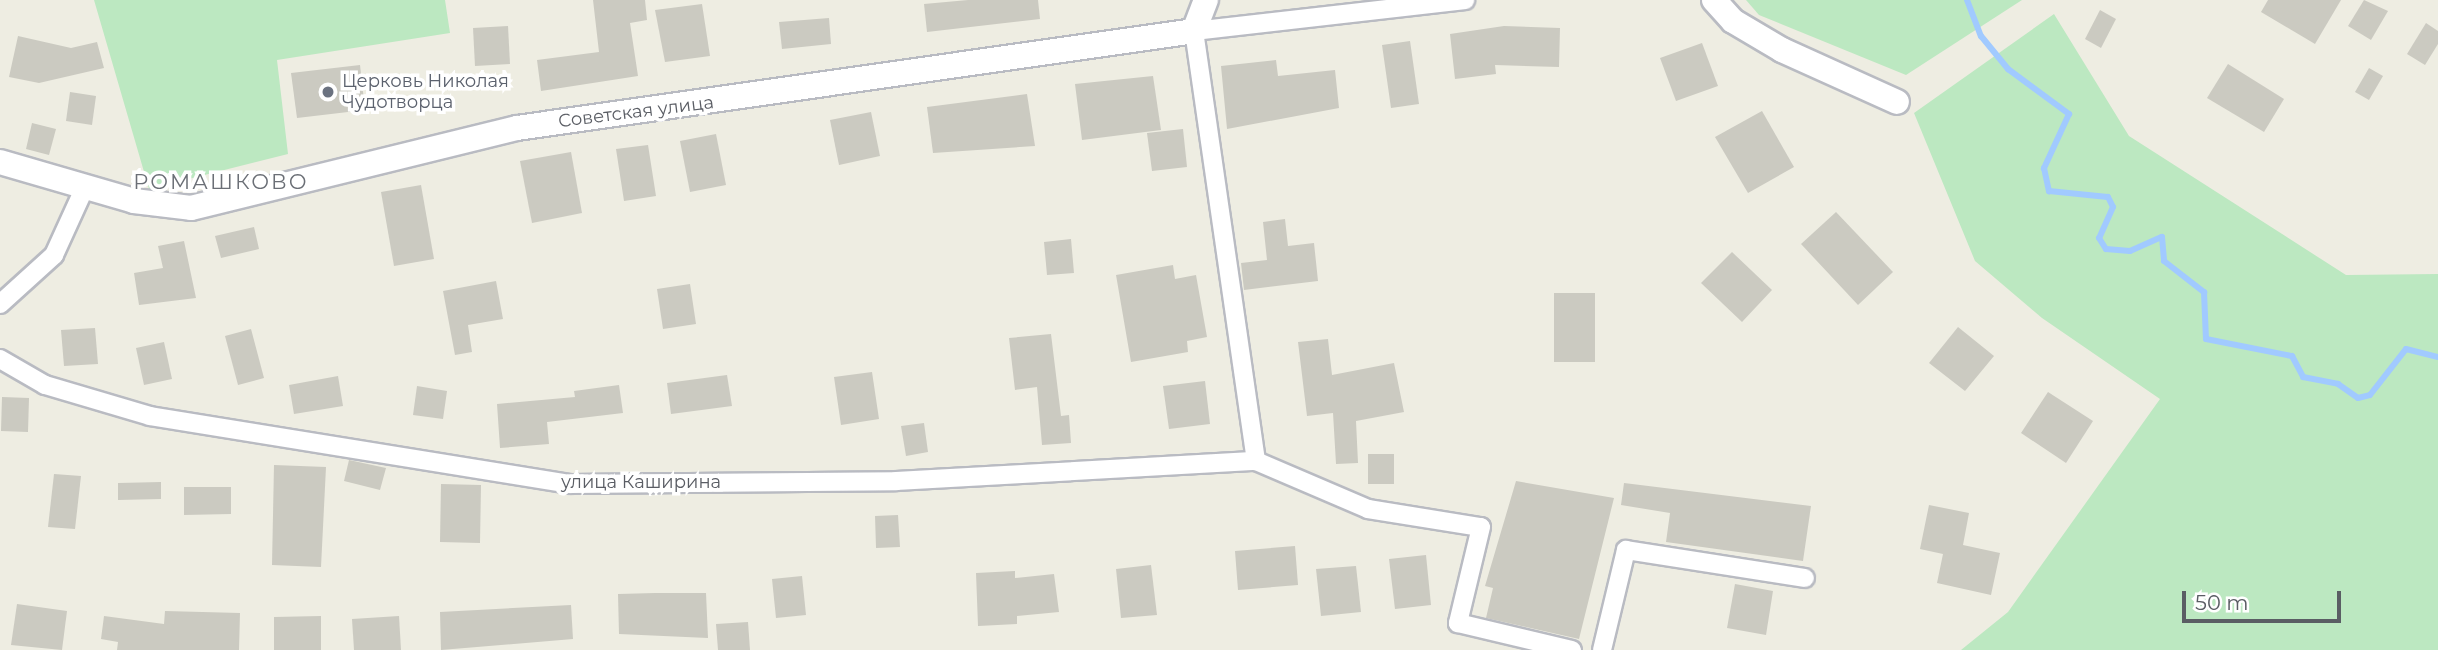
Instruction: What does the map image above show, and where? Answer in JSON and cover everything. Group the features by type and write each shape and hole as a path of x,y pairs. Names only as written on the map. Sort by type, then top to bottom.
{"street":[{"path":"1206,0 1194,31 1256,461 1368,509 1481,527 1458,623 1572,650"},
{"path":"1194,31 1465,0"},
{"path":"1714,0 1732,21 1782,50 1897,102"},
{"name":"Советская улица","path":"0,162 85,187 191,208 517,128 1194,31"},
{"path":"0,304 54,255 85,187"},
{"name":"улица Каширина","path":"0,359 45,385 150,416 570,484 896,481 1256,461"},
{"path":"1602,650 1626,550 1805,578"}],"green space":[{"path":"94,0 445,0 450,33 277,60 288,154 149,189"},
{"path":"1746,0 2022,0 1906,75 1759,15"},
{"path":"2054,14 2129,136 2346,275 2438,274 2438,650 1961,650 2008,612 2160,399 2042,318 1975,261 1914,113"}],"building":[{"path":"593,0 645,0 647,20 630,23 638,76 541,91 537,60 599,52"},
{"path":"968,0 1038,0 1040,19 927,32 924,4"},
{"path":"2268,0 2341,0 2315,44 2261,12"},
{"path":"2364,0 2388,11 2371,40 2348,26"},
{"path":"702,4 710,56 665,62 655,10"},
{"path":"2100,10 2116,19 2101,48 2085,39"},
{"path":"829,18 831,44 782,49 779,22"},
{"path":"2426,23 2438,31 2438,44 2425,65 2407,54"},
{"path":"508,26 510,64 475,66 473,28"},
{"path":"1504,26 1560,28 1559,67 1495,65 1496,74 1455,79 1450,34"},
{"path":"18,36 71,48 97,42 104,68 39,83 9,77"},
{"path":"1410,41 1419,104 1391,108 1382,45"},
{"path":"1702,43 1718,86 1676,101 1660,58"},
{"path":"1276,60 1278,76 1335,70 1339,108 1227,129 1221,66"},
{"path":"2228,64 2284,99 2264,132 2207,98"},
{"name":"Церковь Николая Чудотворца","path":"360,65 365,110 297,118 291,73"},
{"path":"2369,68 2383,76 2369,100 2355,92"},
{"path":"1153,76 1161,130 1082,140 1075,84"},
{"path":"70,92 96,96 92,125 66,121"},
{"path":"1027,94 1035,146 933,153 927,107"},
{"path":"1762,111 1794,167 1748,193 1715,137"},
{"path":"871,112 880,156 839,165 830,120"},
{"path":"32,123 56,129 49,155 26,149"},
{"path":"1183,129 1187,167 1152,171 1147,133"},
{"path":"716,134 726,185 690,192 680,141"},
{"path":"648,145 656,196 624,201 616,149"},
{"path":"571,152 582,213 532,223 520,161"},
{"path":"421,185 434,259 394,266 381,192"},
{"path":"1836,212 1893,272 1858,305 1801,244"},
{"path":"1285,219 1288,246 1314,243 1318,281 1244,290 1241,263 1267,260 1263,222"},
{"path":"254,227 259,249 221,258 215,236"},
{"path":"1071,239 1074,273 1047,275 1044,242"},
{"path":"184,241 196,298 139,305 134,273 163,268 158,246"},
{"path":"1732,252 1772,290 1742,322 1701,283"},
{"path":"1173,265 1175,279 1196,275 1207,337 1187,341 1188,352 1131,362 1116,275"},
{"path":"496,281 503,319 468,325 472,352 455,355 443,291"},
{"path":"690,284 696,324 663,329 657,289"},
{"path":"1554,293 1595,293 1595,362 1554,362"},
{"path":"1958,327 1994,356 1965,391 1929,363"},
{"path":"95,328 98,364 64,366 61,330"},
{"path":"251,329 264,378 238,385 225,336"},
{"path":"1051,334 1061,416 1069,415 1071,443 1042,445 1037,387 1015,390 1009,338"},
{"path":"1328,339 1332,375 1394,363 1404,412 1356,421 1358,463 1336,464 1333,413 1307,416 1298,342"},
{"path":"164,342 172,379 144,385 136,348"},
{"path":"872,372 879,419 841,425 834,377"},
{"path":"727,375 732,406 671,414 667,383"},
{"path":"338,376 343,406 294,414 289,385"},
{"path":"1205,381 1210,424 1169,429 1163,386"},
{"path":"619,385 623,413 547,422 549,444 500,448 497,404 575,397 574,391"},
{"path":"417,386 447,391 443,419 413,415"},
{"path":"2048,392 2093,421 2066,463 2021,433"},
{"path":"2,397 29,398 28,432 1,431"},
{"path":"924,423 928,452 906,456 901,426"},
{"path":"1368,454 1394,454 1394,484 1368,484"},
{"path":"349,460 386,468 380,490 344,481"},
{"path":"274,465 326,467 321,567 272,565"},
{"path":"54,474 81,476 75,529 48,527"},
{"path":"1516,481 1614,498 1579,639 1486,618 1493,588 1485,586"},
{"path":"161,482 161,499 118,500 118,483"},
{"path":"1624,483 1811,506 1803,561 1666,542 1670,513 1621,505"},
{"path":"441,484 481,485 480,543 440,542"},
{"path":"184,487 231,487 231,514 184,515"},
{"path":"1929,505 1969,513 1963,545 2000,553 1991,595 1937,583 1943,554 1920,549"},
{"path":"898,515 900,547 876,548 875,516"},
{"path":"1295,546 1298,585 1238,590 1235,551"},
{"path":"1426,555 1431,605 1395,609 1389,559"},
{"path":"1151,565 1157,615 1121,618 1116,569"},
{"path":"1356,566 1361,612 1321,616 1316,569"},
{"path":"1015,571 1015,578 1054,574 1059,612 1017,616 1017,624 978,626 976,573"},
{"path":"802,576 806,615 776,618 772,579"},
{"path":"1735,584 1773,591 1766,635 1727,628"},
{"path":"706,593 708,638 619,634 618,594"},
{"path":"17,604 67,611 62,650 11,645"},
{"path":"571,605 573,639 441,650 440,612"},
{"path":"165,611 240,613 239,650 117,650 118,642 101,639 104,616 164,624"},
{"path":"321,616 321,650 274,650 274,617"},
{"path":"399,616 401,650 354,650 352,619"},
{"path":"748,622 750,650 718,650 716,624"}],"waterway":[{"path":"1967,0 1981,36 2008,69 2069,114 2044,168 2049,191 2108,197 2113,207 2099,238 2106,249 2130,251 2162,237 2164,261 2204,292 2206,339 2292,356 2303,377 2338,384 2358,398 2370,395 2406,349 2438,357"}],"place":[{"name":"Церковь Николая Чудотворца","path":"328,92"}],"district":[{"name":"РОМАШКОВО","path":"221,182"}]}
